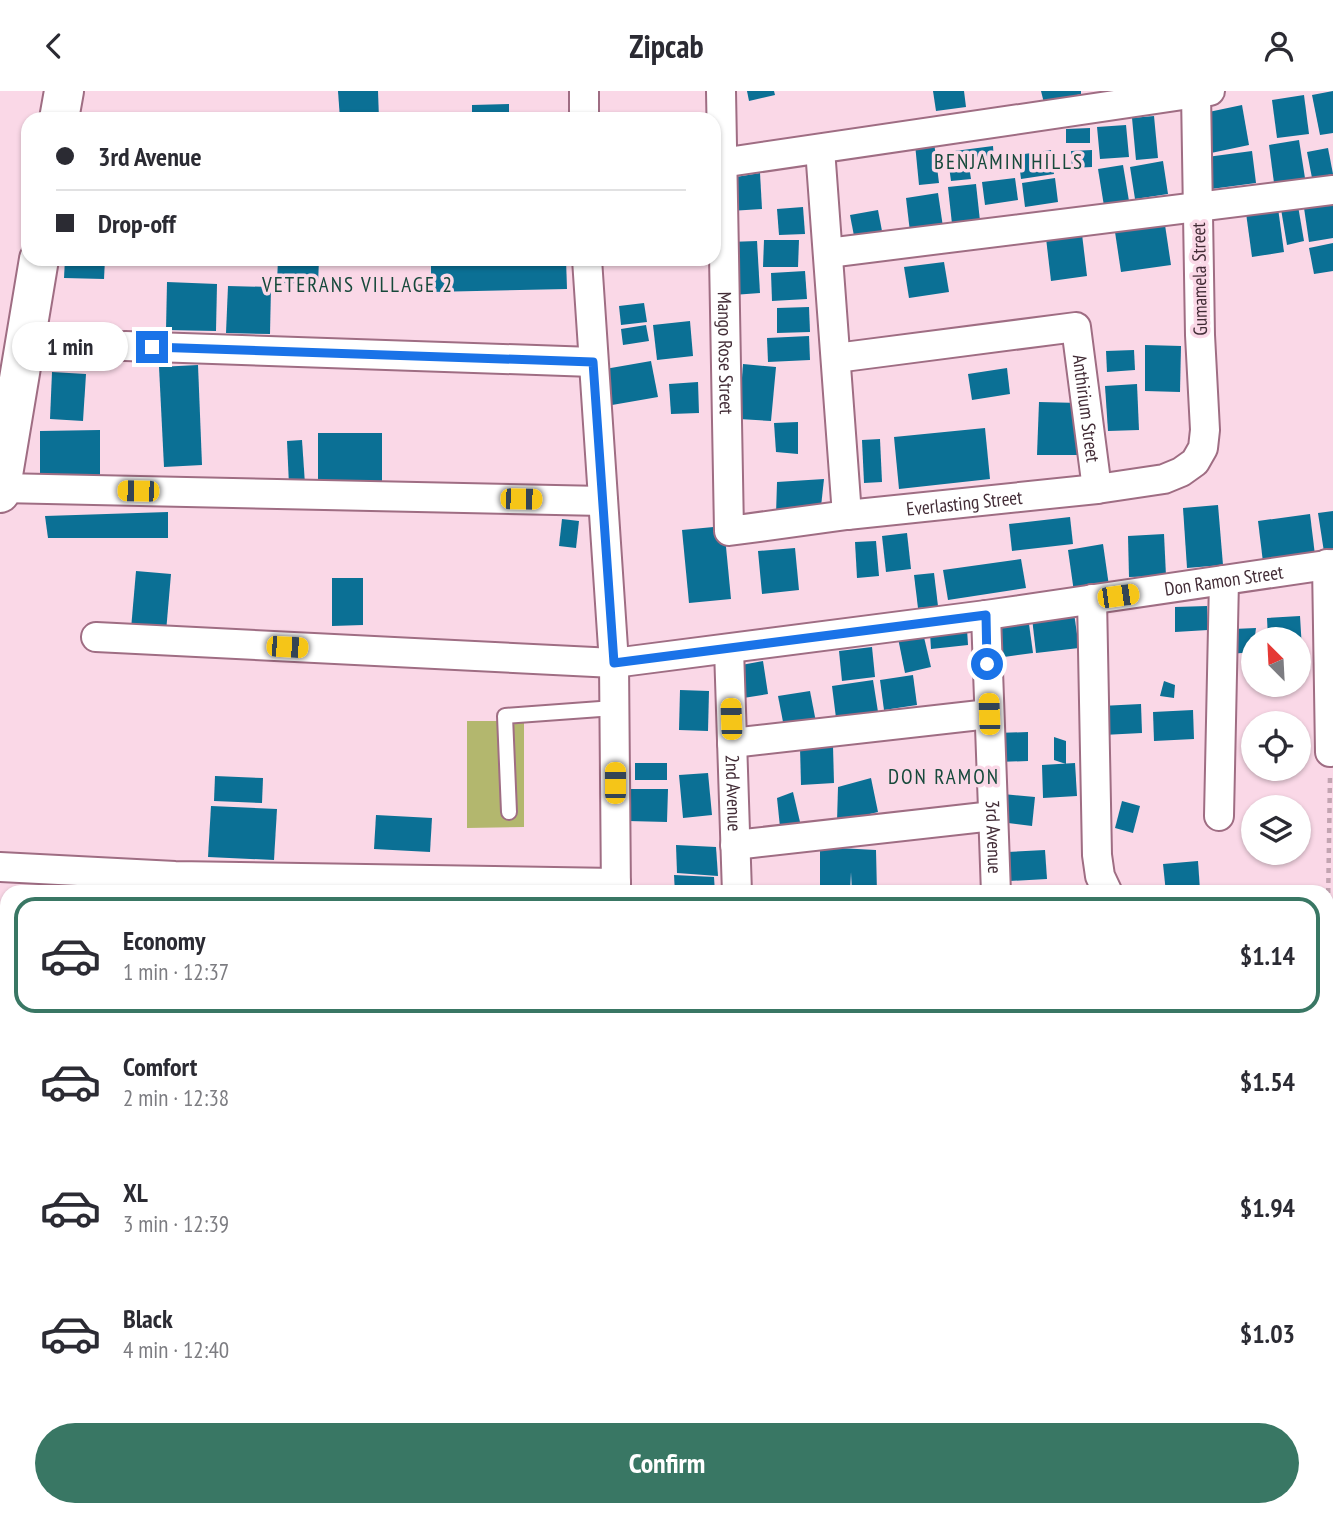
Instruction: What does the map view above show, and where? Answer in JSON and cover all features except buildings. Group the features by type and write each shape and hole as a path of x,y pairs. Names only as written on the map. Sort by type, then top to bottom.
{"main road":[{"path":"61,112 64,91"},
{"path":"0,490 38,266"}],"street":[{"path":"584,91 584,112"},
{"name":"Mango Rose Street","path":"720,91 720,112"},
{"path":"721,163 1203,92"},
{"name":"Gumamela Street","path":"1195,462 1203,448 1205,430 1198,208 1203,92"},
{"path":"820,149 848,515"},
{"name":"Mango Rose Street","path":"721,163 729,531"},
{"path":"828,253 1333,190"},
{"path":"587,266 614,663 616,885"},
{"name":"Anthirium Street","path":"836,358 1076,327 1097,489"},
{"path":"125,346 593,362"},
{"name":"Everlasting Street","path":"729,531 848,515 1097,489 1164,478 1181,473 1195,462"},
{"path":"0,490 603,501"},
{"path":"1330,564 1330,752"},
{"name":"Don Ramon Street","path":"96,637 614,663 986,615 1330,564"},
{"path":"1219,816 1224,580"},
{"path":"1092,600 1097,855 1104,885"},
{"name":"3rd Avenue","path":"986,615 996,885"},
{"name":"2nd Avenue","path":"729,649 737,885"},
{"path":"732,743 989,714"},
{"path":"735,845 993,815"},
{"path":"0,867 50,882 285,885"}],"lane":[{"path":"509,812 505,716 614,708"}],"path":[{"path":"27,342 125,346"},
{"path":"1328,885 1330,752"}],"green space":[{"path":"467,721 524,721 524,827 467,828"}],"district":[{"name":"BENJAMIN HILLS","path":"1009,162"},
{"name":"VETERANS VILLAGE 2","path":"358,285"},
{"name":"DON RAMON","path":"944,777"}],"route":[{"path":"152,347 593,362 614,663 986,615 987,664"}]}
